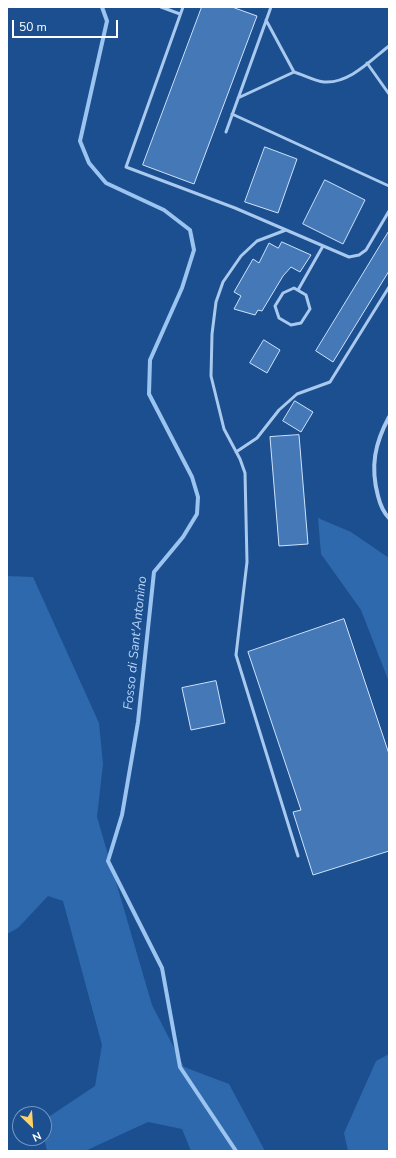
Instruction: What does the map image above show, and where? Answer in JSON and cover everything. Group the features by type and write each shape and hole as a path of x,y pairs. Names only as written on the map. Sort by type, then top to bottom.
{"street":[{"path":"389,417 377,445 373,463 376,491 380,504 389,518"}],"lane":[{"path":"160,7 180,14"},
{"path":"183,7 126,167 235,208 349,257 359,255 366,250 389,211"},
{"path":"226,132 271,7"},
{"path":"266,20 294,72 323,82 335,81 354,73 389,46"},
{"path":"367,63 389,94"},
{"path":"238,98 294,72"},
{"path":"232,114 389,186"},
{"path":"286,230 257,241 241,256 223,282 216,302 212,334 211,376 224,428 245,473 247,562 236,655 298,856"},
{"path":"298,290 323,246"},
{"path":"236,452 257,438 279,410 297,394 330,382 389,287"},
{"path":"294,288 298,290 306,294 310,310 301,323 292,325 279,318 275,306 283,293 294,288"}],"shaded area":[{"path":"318,518 351,532 389,558 389,682 361,610 321,554"},
{"path":"7,576 33,577 99,723 103,764 97,817 152,1005 184,1067 229,1084 265,1151 191,1151 182,1129 148,1122 85,1151 47,1151 46,1146 52,1146 52,1115 95,1086 102,1045 63,901 48,896 18,928 7,934"},
{"path":"389,1054 389,1151 348,1151 344,1133 376,1061"}],"building":[{"path":"202,7 232,7 257,16 194,184 143,165"},
{"path":"265,147 297,159 278,213 245,202"},
{"path":"325,180 365,200 343,244 303,224"},
{"path":"389,231 389,271 333,362 316,351"},
{"path":"282,242 311,255 300,272 291,267 283,276 262,311 258,310 255,315 234,309 241,296 234,292 253,259 259,263 269,243 278,248"},
{"path":"264,340 280,350 267,373 250,363"},
{"path":"295,401 313,412 301,432 283,421"},
{"path":"299,435 308,544 279,546 270,437"},
{"path":"344,619 389,754 389,851 313,875 293,812 301,810 248,652"},
{"path":"216,681 225,723 191,730 182,688"}],"waterway":[{"name":"Fosso di Sant'Antonino","path":"102,7 107,21 80,141 89,163 106,183 164,210 190,230 194,250 182,288 150,360 149,394 192,477 198,497 197,514 183,537 154,572 138,722 122,815 108,861 162,968 180,1067 236,1151"}]}
